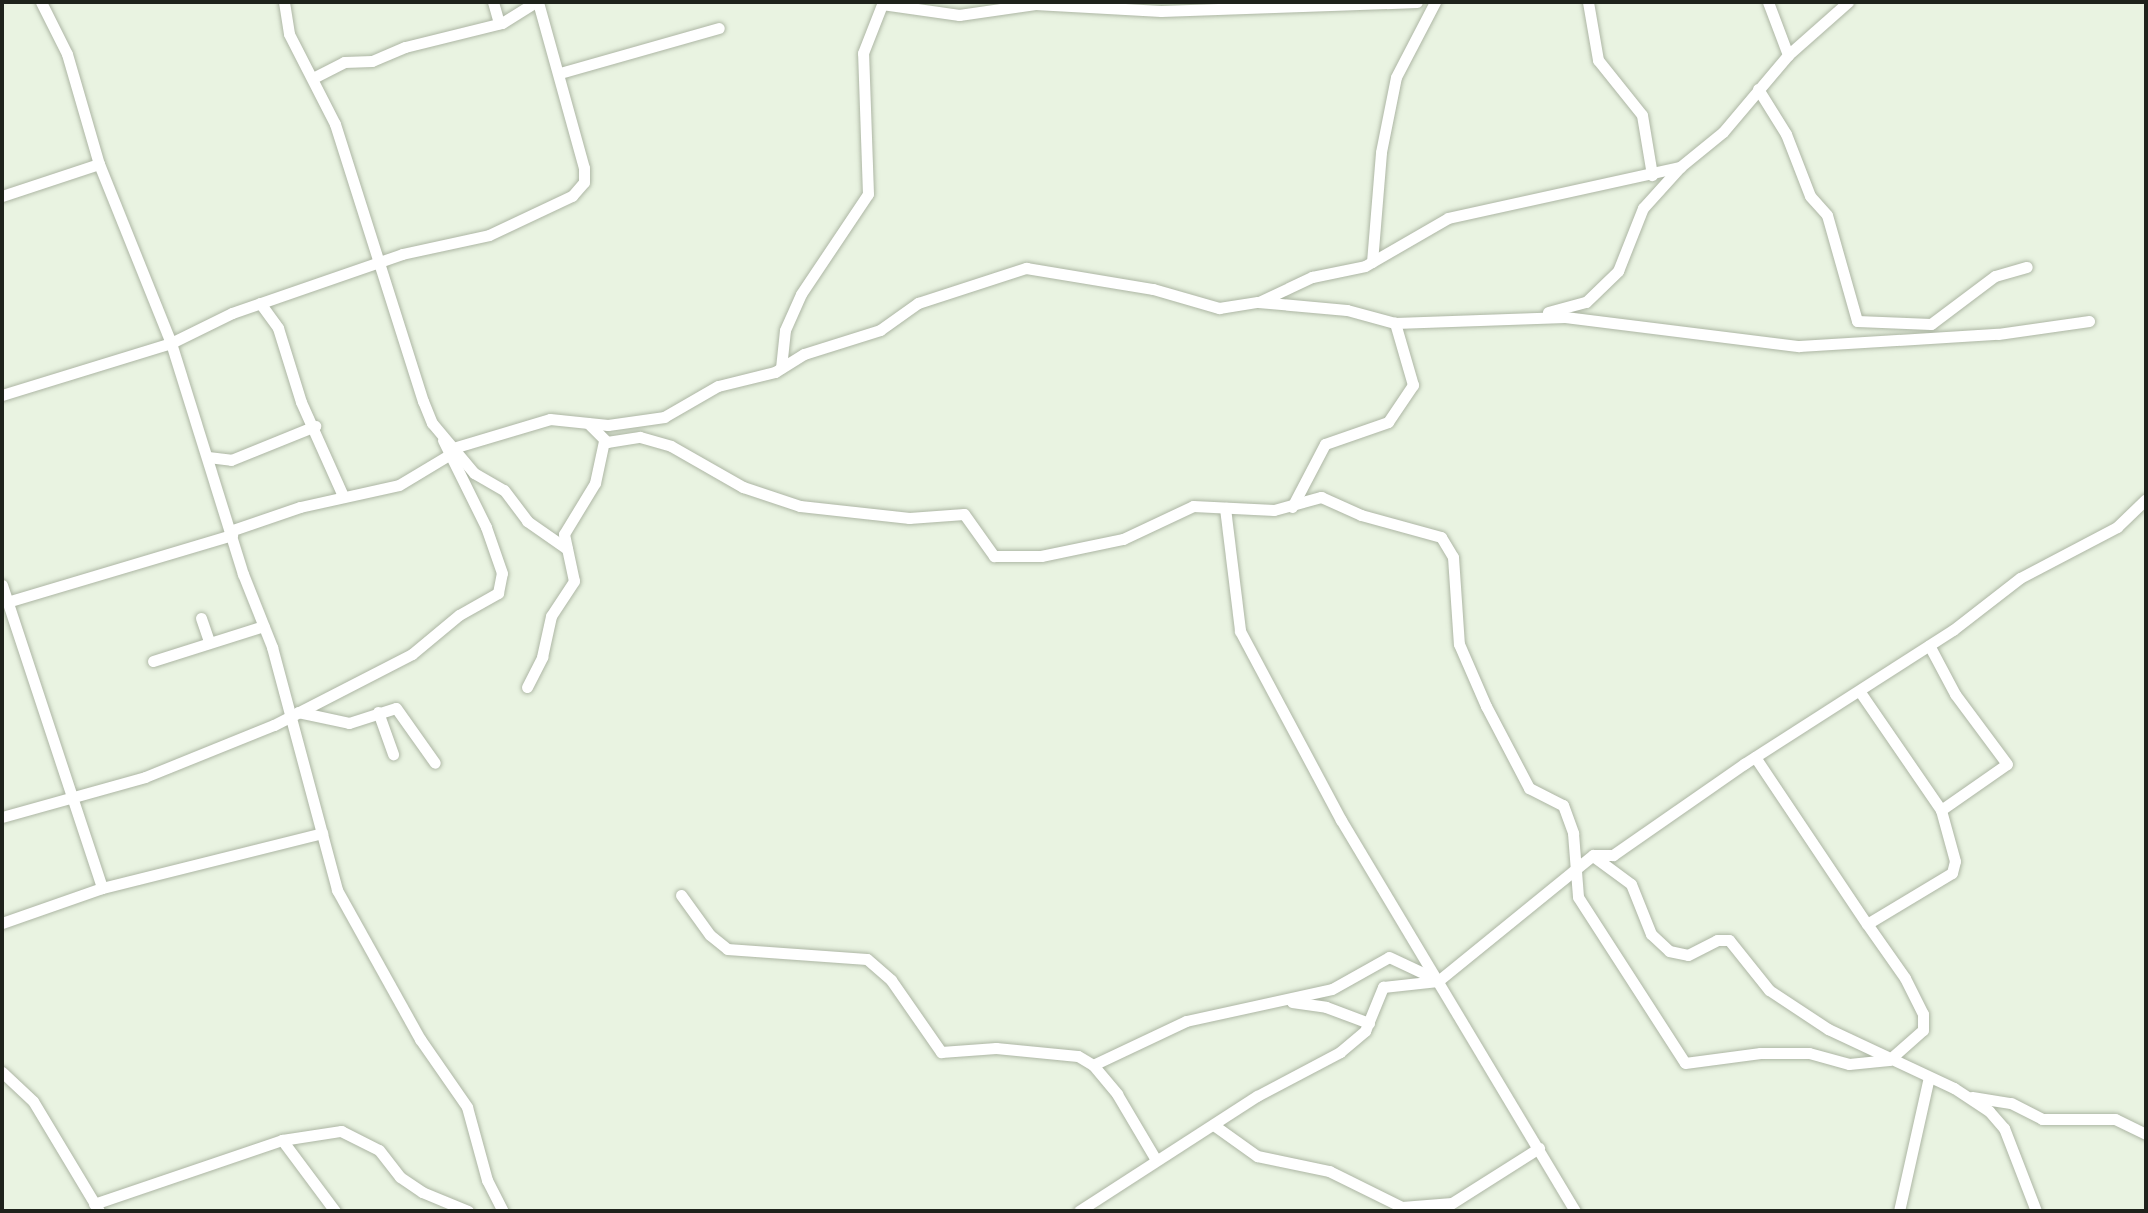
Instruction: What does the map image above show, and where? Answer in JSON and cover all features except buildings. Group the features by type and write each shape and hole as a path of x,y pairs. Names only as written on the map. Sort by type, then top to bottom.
{"street":[{"path":"41,2 67,54 99,164 171,343 231,533 294,714 337,890 387,972 420,1039 467,1107 487,1180 503,1211"},
{"path":"2,817 145,777 294,714 412,654 502,587 486,527 423,401 380,263 315,77 289,34 284,2"},
{"path":"493,2 499,23"},
{"path":"2,395 171,343 260,303 380,263 489,235 580,190 584,168 560,73 536,2 499,23 405,47 372,61 344,62 315,77"},
{"path":"781,368 785,330 801,294 868,194 863,53 883,3 959,15 1035,4 1161,11 1417,2"},
{"path":"1372,262 1381,152 1396,77 1435,2"},
{"path":"1588,2 1598,60 1642,115 1652,175"},
{"path":"1768,2 1788,55"},
{"path":"1532,316 1586,302 1618,271 1643,208 1680,167 1723,132 1788,55 1848,2"},
{"path":"560,73 719,28"},
{"path":"1758,89 1786,134 1810,196 1827,215 1857,321 1931,324 1995,276 2027,267"},
{"path":"2,196 99,164"},
{"path":"1258,302 1312,277 1372,262 1448,218 1680,167"},
{"path":"7,602 343,496 399,485 448,447 550,419 588,423 664,417 708,391 781,368 804,354 880,330 918,303 1026,268 1153,289 1219,308 1258,302 1347,310 1395,323 1532,316 1799,346 1998,334 2089,321"},
{"path":"260,303 278,328 301,402 315,426 343,496"},
{"path":"1292,507 1325,444 1388,422 1413,385 1395,323"},
{"path":"588,423 604,441"},
{"path":"208,457 231,460 315,426"},
{"path":"604,441 640,437 661,442 743,487 800,506 909,518 964,514 994,556 1041,556 1123,539 1193,506 1292,507 1328,498 1361,515 1415,527 1448,544 1458,593 1454,614 1459,644 1529,788 1563,805 1577,870 1578,897 1685,1063 1760,1053 1809,1053 1849,1064 1889,1060 1923,1030 1923,1014 1755,757"},
{"path":"527,687 542,657 551,616 574,581 565,530 595,483 604,441"},
{"path":"448,447 474,473 504,490 527,521 568,550"},
{"path":"1079,1211 1266,1091 1340,1052 1369,1023 1370,1008 1383,987 1438,981 1593,855 1613,855 1755,757 1860,692 2020,578 2117,527 2146,499"},
{"path":"1225,508 1240,631 1341,820 1575,1211"},
{"path":"2,585 102,888"},
{"path":"201,618 209,641"},
{"path":"153,661 264,626"},
{"path":"1929,645 1955,694 2007,764 1941,810"},
{"path":"1860,692 1941,810 1955,861 1952,873 1867,924"},
{"path":"294,714 349,723 378,712 399,710 435,763"},
{"path":"378,712 393,754"},
{"path":"2,923 102,888 322,833"},
{"path":"1593,855 1631,884 1651,934 1669,951 1688,955 1720,939 1729,940 1774,994 1793,1001 1842,1038 1968,1097 2004,1128 2036,1211"},
{"path":"681,895 710,935 727,949 867,959 891,980 941,1052 1034,1050 1078,1056 1093,1065 1117,1094 1156,1160"},
{"path":"1093,1065 1186,1021 1332,989 1389,957 1438,981"},
{"path":"1288,1001 1326,1007 1369,1023"},
{"path":"2,1072 33,1101 97,1208 282,1140 341,1131 357,1137 422,1192 468,1211"},
{"path":"1899,1211 1929,1077"},
{"path":"1968,1097 2011,1103 2042,1119 2115,1119 2146,1134"},
{"path":"1215,1126 1257,1156 1329,1171 1402,1207 1452,1203 1539,1148"},
{"path":"282,1140 335,1211"}]}
